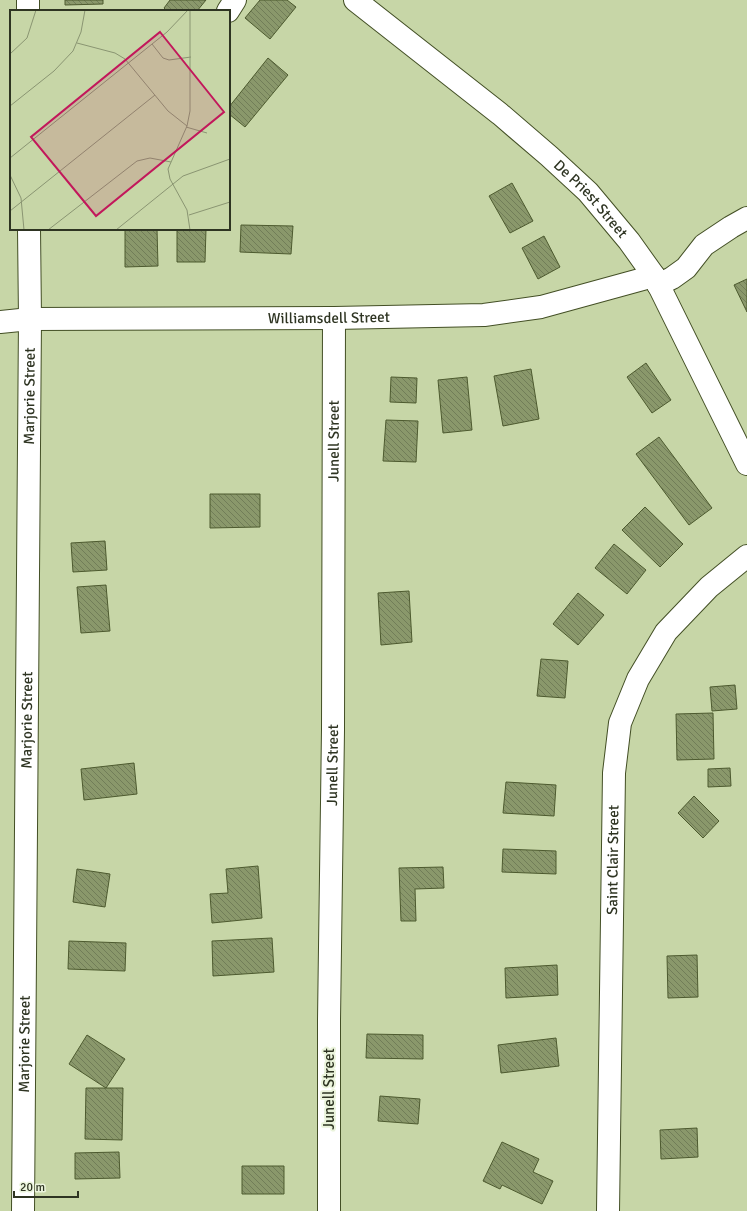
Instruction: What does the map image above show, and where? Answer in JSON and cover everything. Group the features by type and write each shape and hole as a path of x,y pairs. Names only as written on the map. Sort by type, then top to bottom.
{"street":[{"path":"229,10 235,0"},
{"name":"De Priest Street","path":"355,0 500,114 588,192 629,241 656,281 747,464"},
{"name":"Williamsdell Street","path":"0,322 30,319 334,318 484,315 541,307 672,278 686,268 704,245 747,218"},
{"name":"Marjorie Street","path":"23,1211 30,319 29,230"},
{"name":"Junell Street","path":"329,1211 329,1020 334,730 334,318"},
{"name":"Saint Clair Street","path":"608,1211 614,773 620,723 638,679 666,632 709,587 747,556"}],"building":[{"path":"65,0 103,0 103,4 65,5"},
{"path":"170,0 206,0 198,10 166,10 164,8"},
{"path":"260,0 287,0 296,7 270,39 245,18"},
{"path":"268,58 288,75 245,127 230,115 230,106"},
{"path":"512,183 533,221 510,233 489,196"},
{"path":"241,225 293,226 291,254 240,252"},
{"path":"125,230 157,230 158,266 125,267"},
{"path":"177,230 206,230 205,262 177,262"},
{"path":"544,236 560,267 538,279 522,248"},
{"path":"747,279 747,312 734,285"},
{"path":"646,363 671,400 652,413 627,377"},
{"path":"531,369 539,419 503,426 494,376"},
{"path":"391,377 417,378 416,403 390,402"},
{"path":"467,377 472,430 443,433 438,380"},
{"path":"386,420 418,421 416,462 383,461"},
{"path":"659,437 712,508 689,525 636,454"},
{"path":"210,494 260,494 260,527 210,528"},
{"path":"645,507 683,544 660,567 622,530"},
{"path":"105,541 107,570 73,572 71,543"},
{"path":"614,544 646,570 627,594 595,568"},
{"path":"106,585 110,631 81,633 77,587"},
{"path":"409,591 412,642 381,645 378,593"},
{"path":"578,593 604,615 578,645 553,624"},
{"path":"541,659 568,661 565,698 537,696"},
{"path":"735,685 737,709 712,711 710,687"},
{"path":"713,713 714,759 677,760 676,714"},
{"path":"134,763 137,794 84,800 81,769"},
{"path":"730,768 731,786 708,787 708,769"},
{"path":"506,782 556,785 554,816 503,813"},
{"path":"694,796 719,821 703,838 678,813"},
{"path":"503,849 556,851 556,874 502,872"},
{"path":"258,866 262,918 212,923 210,894 228,893 226,869"},
{"path":"443,867 444,888 415,889 416,921 401,921 399,868"},
{"path":"77,869 110,874 105,907 73,902"},
{"path":"272,938 274,972 213,976 212,941"},
{"path":"69,941 126,943 125,971 68,969"},
{"path":"697,955 698,997 668,998 667,956"},
{"path":"557,965 558,995 506,998 505,968"},
{"path":"367,1034 423,1035 423,1059 366,1058"},
{"path":"87,1035 125,1059 106,1088 69,1064"},
{"path":"556,1038 559,1066 501,1073 498,1045"},
{"path":"86,1088 123,1088 122,1140 85,1139"},
{"path":"380,1096 420,1099 418,1124 378,1121"},
{"path":"697,1128 698,1157 661,1159 660,1130"},
{"path":"502,1142 539,1159 533,1172 553,1181 542,1204 502,1185 500,1189 483,1181"},
{"path":"119,1152 120,1178 75,1179 75,1153"},
{"path":"242,1166 284,1166 284,1194 242,1194"}]}
